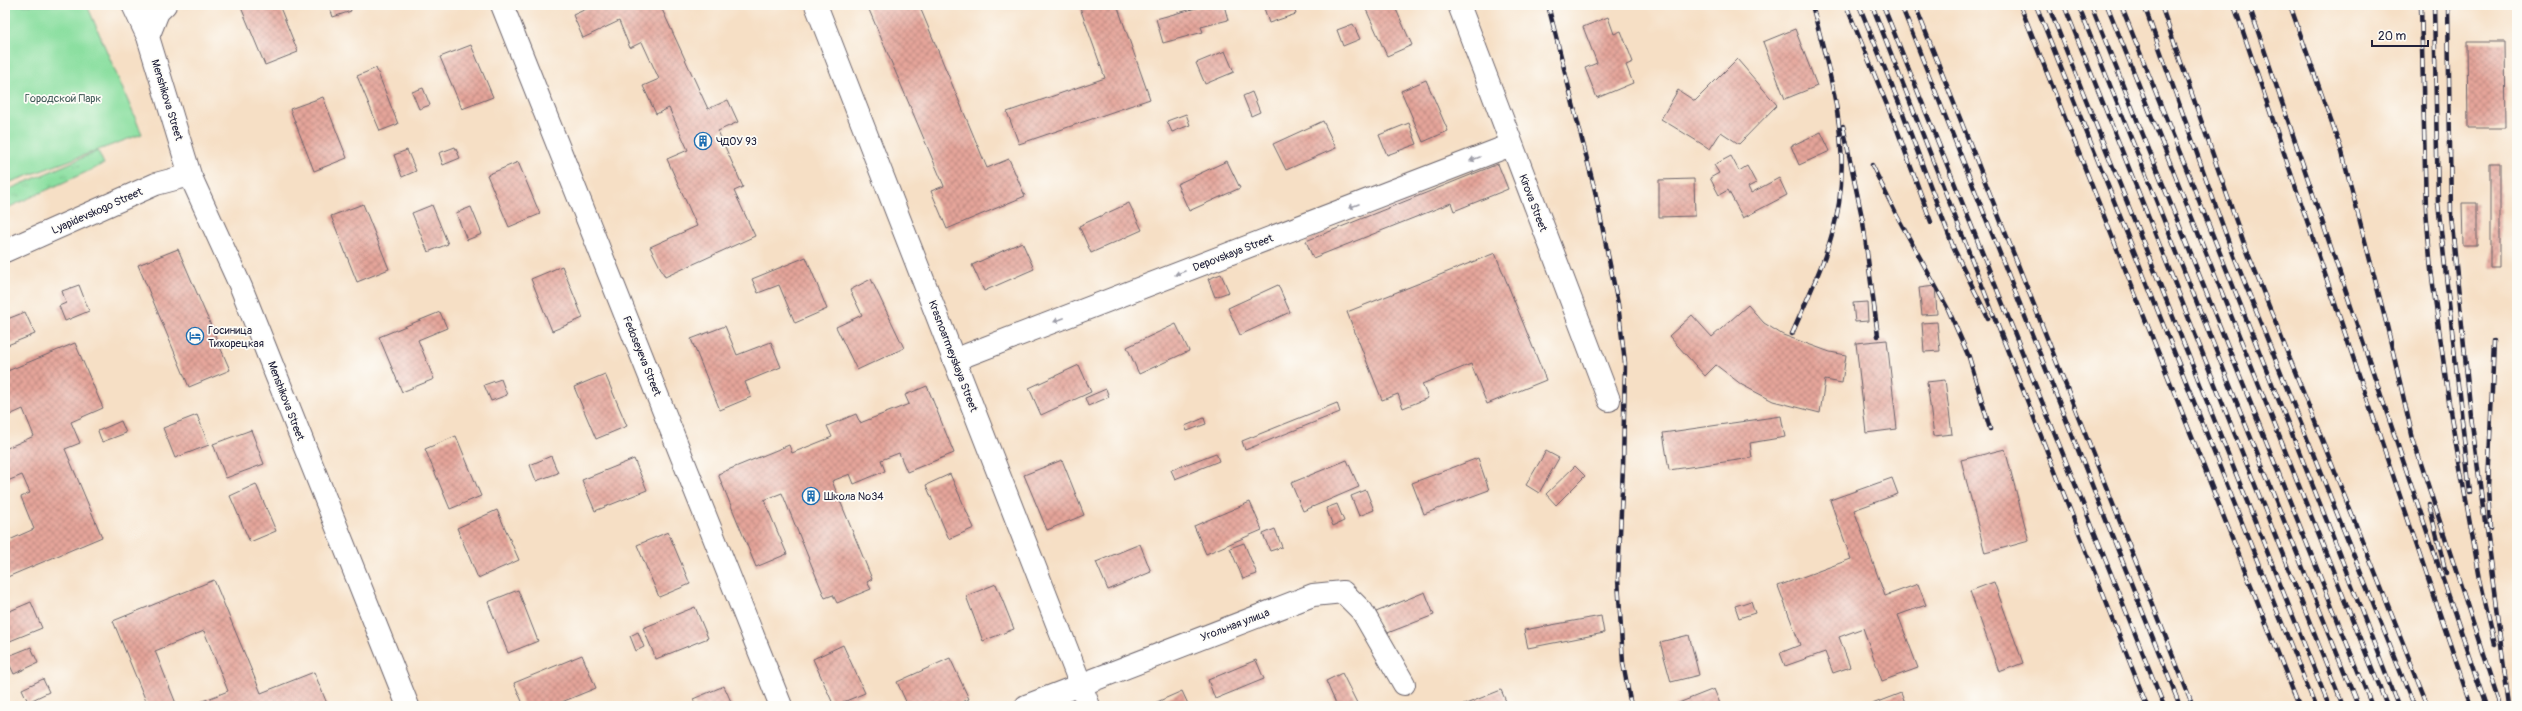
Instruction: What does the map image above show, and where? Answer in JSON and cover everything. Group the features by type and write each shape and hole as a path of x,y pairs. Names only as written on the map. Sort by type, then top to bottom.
{"street":[{"name":"Menshikova Street","path":"133,5 148,38 190,176 241,286 408,706"},
{"path":"148,38 158,12 165,5"},
{"name":"Fedoseyeva Street","path":"502,5 781,706"},
{"name":"Krasnoarmeyskaya Street","path":"816,5 1089,706"},
{"name":"Kirova Street","path":"1459,5 1609,400"},
{"name":"Depovskaya Street","path":"954,360 1511,145"},
{"name":"Lyapidevskogo Street","path":"5,251 156,184 190,176"},
{"name":"Угольная улица","path":"1026,706 1313,595 1343,592 1362,612 1404,684"}],"green space":[{"name":"Городской Парк","path":"5,5 87,5 142,134 5,184"},
{"path":"98,151 104,164 5,209 5,191"}],"building":[{"path":"240,5 279,5 298,52 265,65"},
{"path":"329,5 349,5 351,11 333,17"},
{"name":"ЧДОУ 93","path":"595,5 660,5 708,109 728,100 738,122 718,131 743,187 734,191 755,236 665,277 650,247 697,226 667,159 688,150 669,108 656,114 643,86 659,79 642,42 630,48 619,21 583,38 573,15"},
{"path":"867,5 919,5 987,168 1009,159 1025,196 947,229 931,191 944,186"},
{"path":"1079,5 1117,5 1150,99 1019,144 1007,112 1105,78"},
{"path":"1207,5 1224,5 1228,20 1201,27 1203,32 1163,43 1156,19"},
{"path":"1263,5 1293,5 1296,14 1269,23"},
{"path":"1364,5 1394,5 1412,45 1387,56"},
{"path":"1608,17 1614,34 1621,31 1633,62 1626,65 1633,83 1597,98 1585,68 1597,63 1583,27"},
{"path":"1353,24 1360,39 1343,46 1337,30"},
{"path":"1795,29 1817,86 1785,99 1763,42"},
{"path":"2467,42 2505,42 2506,128 2468,128"},
{"path":"471,45 493,97 462,109 440,57"},
{"path":"1225,51 1234,72 1205,84 1196,63"},
{"path":"1737,59 1777,105 1739,144 1721,132 1710,149 1661,119 1678,90 1695,101"},
{"path":"376,68 398,124 380,131 357,76"},
{"path":"1426,80 1448,131 1423,142 1401,91"},
{"path":"423,88 430,105 419,109 412,92"},
{"path":"1252,92 1260,112 1251,116 1243,96"},
{"path":"323,97 347,158 314,171 290,109"},
{"path":"1186,114 1190,125 1172,132 1167,121"},
{"path":"1323,121 1336,148 1286,170 1273,144"},
{"path":"1409,123 1417,144 1387,155 1379,135"},
{"path":"1821,132 1830,151 1799,165 1791,146"},
{"path":"455,147 460,158 443,165 439,153"},
{"path":"407,150 416,171 402,177 394,155"},
{"path":"1731,156 1739,171 1747,166 1756,183 1748,187 1751,193 1779,178 1787,195 1743,218 1728,190 1719,195 1710,178 1719,173 1714,165"},
{"path":"1227,161 1240,188 1189,211 1177,184"},
{"path":"518,162 540,214 509,227 487,175"},
{"path":"2490,163 2500,163 2500,268 2490,268"},
{"path":"1498,164 1508,189 1454,211 1451,203 1313,258 1306,241"},
{"path":"1694,179 1695,216 1659,217 1659,180"},
{"path":"1129,203 1142,230 1091,253 1079,226"},
{"path":"2462,203 2477,203 2477,245 2463,245"},
{"path":"363,204 389,269 357,282 331,216"},
{"path":"432,205 448,244 428,252 412,213"},
{"path":"471,207 482,234 467,240 456,213"},
{"path":"1022,242 1034,269 984,291 972,265"},
{"path":"178,249 230,370 189,387 138,265"},
{"path":"1495,253 1546,380 1487,404 1471,364 1422,384 1428,398 1403,408 1398,394 1382,400 1347,312"},
{"path":"806,257 827,309 795,323 779,285 758,293 752,279"},
{"path":"562,266 583,318 552,331 531,279"},
{"path":"1221,274 1229,292 1215,297 1208,279"},
{"path":"871,279 904,348 857,370 836,327 862,315 850,290"},
{"path":"79,285 89,311 65,321 59,306 66,303 62,291"},
{"path":"1278,285 1290,312 1240,335 1228,308"},
{"path":"1935,286 1937,314 1922,315 1919,288"},
{"path":"1867,302 1868,321 1855,322 1853,303"},
{"path":"1748,305 1764,323 1783,335 1830,352 1846,355 1842,383 1825,380 1820,413 1773,401 1742,385 1716,365 1705,376 1669,336 1692,315 1712,337"},
{"path":"25,312 35,334 5,346 5,320"},
{"path":"440,312 447,328 418,340 434,379 402,392 379,337"},
{"path":"1937,322 1940,351 1924,352 1922,323"},
{"path":"1176,324 1189,351 1139,374 1127,347"},
{"path":"725,326 737,355 771,342 781,367 745,382 751,397 720,410 691,339"},
{"path":"1887,340 1897,429 1866,433 1856,343"},
{"path":"75,343 103,408 71,422 80,443 65,449 102,537 5,578 5,542 34,529 21,497 30,493 22,475 5,482 5,449 34,436 23,409 5,417 5,372"},
{"path":"1079,365 1091,392 1041,415 1029,388"},
{"path":"605,374 627,426 596,439 574,387"},
{"path":"501,379 507,395 491,401 484,385"},
{"path":"1945,380 1952,434 1934,436 1927,382"},
{"name":"Школа №34","path":"927,386 954,453 907,472 899,453 881,460 885,471 854,484 850,474 832,481 872,579 867,582 871,589 837,603 833,595 825,598 782,493 764,500 787,554 756,567 718,474 789,445 792,453 832,437 827,426 856,414 860,423 909,404 905,395"},
{"path":"1106,389 1109,397 1088,406 1085,398"},
{"path":"1337,403 1340,412 1245,450 1242,441"},
{"path":"197,415 209,445 175,458 163,428"},
{"path":"1781,416 1785,437 1750,443 1752,458 1669,470 1663,433"},
{"path":"1204,418 1206,424 1187,431 1185,426"},
{"path":"121,421 126,433 102,442 98,431"},
{"path":"251,430 264,464 226,478 213,444"},
{"path":"456,436 481,496 450,509 425,449"},
{"path":"2005,449 2029,541 1985,553 1961,460"},
{"path":"1546,451 1559,458 1539,493 1526,485"},
{"path":"1216,453 1219,461 1175,479 1171,470"},
{"path":"551,456 558,473 536,481 530,465"},
{"path":"1478,458 1489,490 1424,514 1412,483"},
{"path":"634,459 647,490 595,511 582,480"},
{"path":"1062,460 1084,515 1047,530 1024,475"},
{"path":"1347,460 1359,487 1303,511 1291,483"},
{"path":"1575,466 1585,476 1556,505 1546,494"},
{"path":"950,474 974,528 949,539 926,485"},
{"path":"1892,478 1898,494 1854,510 1885,596 1918,584 1926,605 1898,615 1918,668 1882,681 1863,628 1839,637 1850,667 1833,673 1825,652 1785,666 1780,653 1800,645 1778,586 1851,559 1830,500"},
{"path":"256,484 276,531 250,542 230,496"},
{"path":"1366,490 1374,510 1359,516 1351,496"},
{"path":"1250,502 1262,530 1206,554 1194,526"},
{"path":"1337,504 1344,521 1333,526 1326,508"},
{"path":"497,510 519,560 478,578 457,528"},
{"path":"1275,529 1282,547 1270,551 1263,534"},
{"path":"668,532 690,584 659,597 637,545"},
{"path":"1244,543 1257,574 1243,579 1230,548"},
{"path":"1140,544 1151,572 1108,590 1096,562"},
{"path":"214,580 261,693 314,672 328,706 190,706 228,691 204,631 155,651 177,706 148,706 113,621"},
{"path":"1994,582 2023,663 1999,672 1970,591"},
{"path":"996,584 1014,629 983,641 966,596"},
{"path":"518,590 538,641 508,653 488,602"},
{"path":"1425,592 1434,615 1385,634 1376,612"},
{"path":"1751,601 1755,613 1739,618 1735,606"},
{"path":"31,602 42,628 5,643 5,613"},
{"path":"695,607 708,638 656,659 643,628"},
{"path":"1601,616 1604,633 1528,648 1524,630"},
{"path":"638,632 644,647 636,651 630,636"},
{"path":"1689,635 1699,675 1671,682 1660,642"},
{"path":"843,645 865,693 834,706 813,659"},
{"path":"31,647 38,663 14,674 6,657"},
{"path":"582,655 596,688 552,706 524,706 514,683"},
{"path":"950,658 969,699 954,706 908,706 897,682"},
{"path":"1256,660 1264,679 1215,699 1208,680"},
{"path":"1342,673 1358,705 1356,706 1337,706 1326,681"},
{"path":"43,679 49,692 28,702 22,689"},
{"path":"724,686 733,706 696,706 693,699"},
{"path":"1714,689 1721,706 1671,706"},
{"path":"1501,690 1508,706 1461,706"},
{"path":"1182,691 1189,706 1148,706"},
{"path":"1901,693 1906,706 1867,706"}],"railway":[{"path":"1548,5 1595,191 1618,304 1625,363 1623,467 1618,579 1623,663 1631,706"},
{"path":"1792,334 1826,254 1836,220 1841,178 1841,153 1836,103 1812,5"},
{"path":"1846,5 1898,132 1931,222"},
{"path":"1859,5 1901,108 1954,249 1988,318"},
{"path":"1872,5 2147,706"},
{"path":"1883,5 2164,706"},
{"path":"1901,5 2180,706"},
{"path":"1915,5 2193,706"},
{"path":"2020,5 2299,706"},
{"path":"2036,5 2315,706"},
{"path":"2048,5 2329,706"},
{"path":"2064,5 2343,706"},
{"path":"2078,5 2358,706"},
{"path":"2091,5 2372,706"},
{"path":"2107,5 2387,706"},
{"path":"2121,5 2328,524 2398,706"},
{"path":"2144,5 2230,246 2414,706"},
{"path":"2161,5 2243,241 2428,706"},
{"path":"2234,5 2471,706"},
{"path":"2249,5 2486,706"},
{"path":"2290,5 2342,152 2387,326 2413,439 2500,706"},
{"path":"2421,5 2426,209 2431,270 2451,417 2480,579 2495,645"},
{"path":"2434,5 2438,203 2470,493"},
{"path":"2448,5 2451,215 2471,416 2509,706"},
{"path":"1843,126 1863,222 1878,336"},
{"path":"1872,165 1897,216 1948,309 1969,357 1990,429"},
{"path":"2490,529 2488,487 2494,341"},
{"path":"2429,505 2446,573"}],"place":[{"name":"ЧДОУ 93","path":"703,141"},
{"name":"Госиница Тихорецкая","path":"195,336"},
{"name":"Школа №34","path":"811,496"}]}
